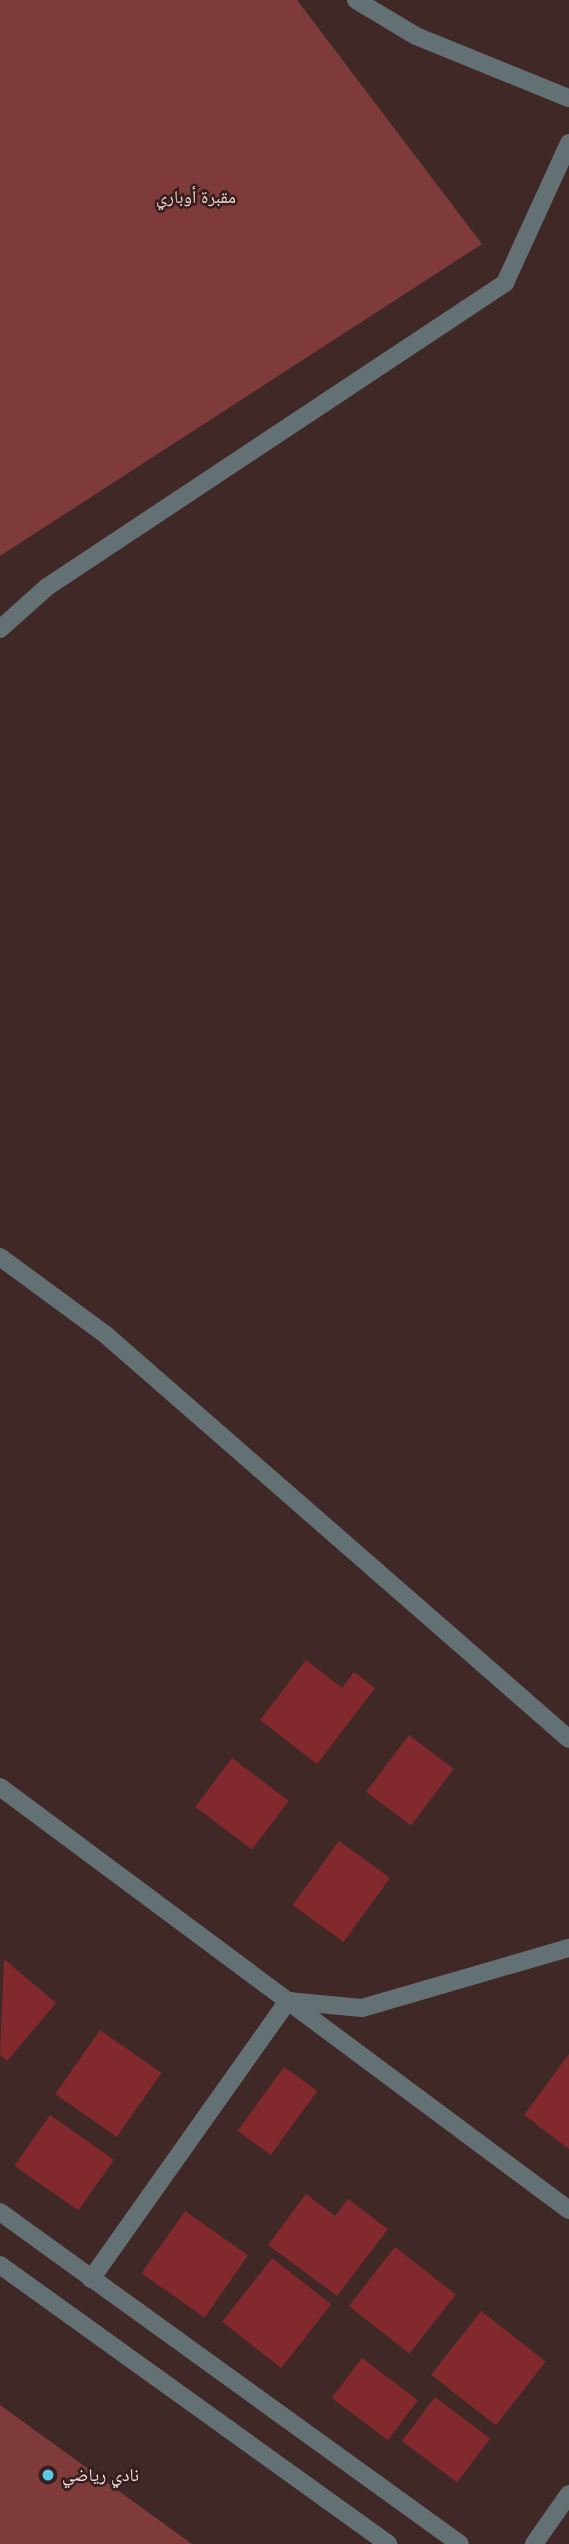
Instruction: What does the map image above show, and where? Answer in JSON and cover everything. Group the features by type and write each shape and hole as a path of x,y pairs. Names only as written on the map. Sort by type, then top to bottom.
{"street":[{"path":"356,0 416,36 569,98"},
{"path":"0,629 47,587 505,284 569,142"},
{"path":"0,1257 106,1335 569,1739"},
{"path":"0,1787 569,2210"},
{"path":"288,2001 362,2008 419,1996 569,1948"},
{"path":"91,2279 288,2001"},
{"path":"0,2212 460,2544"},
{"path":"0,2265 388,2544"},
{"path":"534,2544 569,2494"}],"green space":[{"name":"مقبرة أوباري","path":"0,0 297,0 482,244 0,556"},
{"name":"نادي رياضي","path":"0,2405 192,2544 0,2544"}],"building":[{"path":"306,1660 342,1688 354,1672 375,1688 317,1764 260,1720"},
{"path":"409,1735 454,1769 411,1825 366,1792"},
{"path":"232,1758 289,1801 252,1849 195,1807"},
{"path":"339,1841 390,1878 344,1942 293,1905"},
{"path":"4,1959 56,2003 7,2061 0,2055"},
{"path":"100,2030 161,2073 117,2137 55,2094"},
{"path":"569,2054 569,2149 524,2115"},
{"path":"284,2067 317,2091 271,2155 238,2131"},
{"path":"50,2115 114,2160 78,2211 14,2166"},
{"path":"306,2194 335,2216 348,2199 388,2229 337,2296 268,2245"},
{"path":"185,2211 248,2255 204,2317 141,2273"},
{"path":"395,2247 456,2294 410,2354 349,2306"},
{"path":"272,2258 331,2304 281,2368 222,2322"},
{"path":"481,2311 546,2361 496,2425 431,2375"},
{"path":"362,2358 418,2400 388,2440 332,2398"},
{"path":"435,2397 490,2439 457,2482 402,2441"}],"place":[{"name":"نادي رياضي","path":"48,2475"}]}
